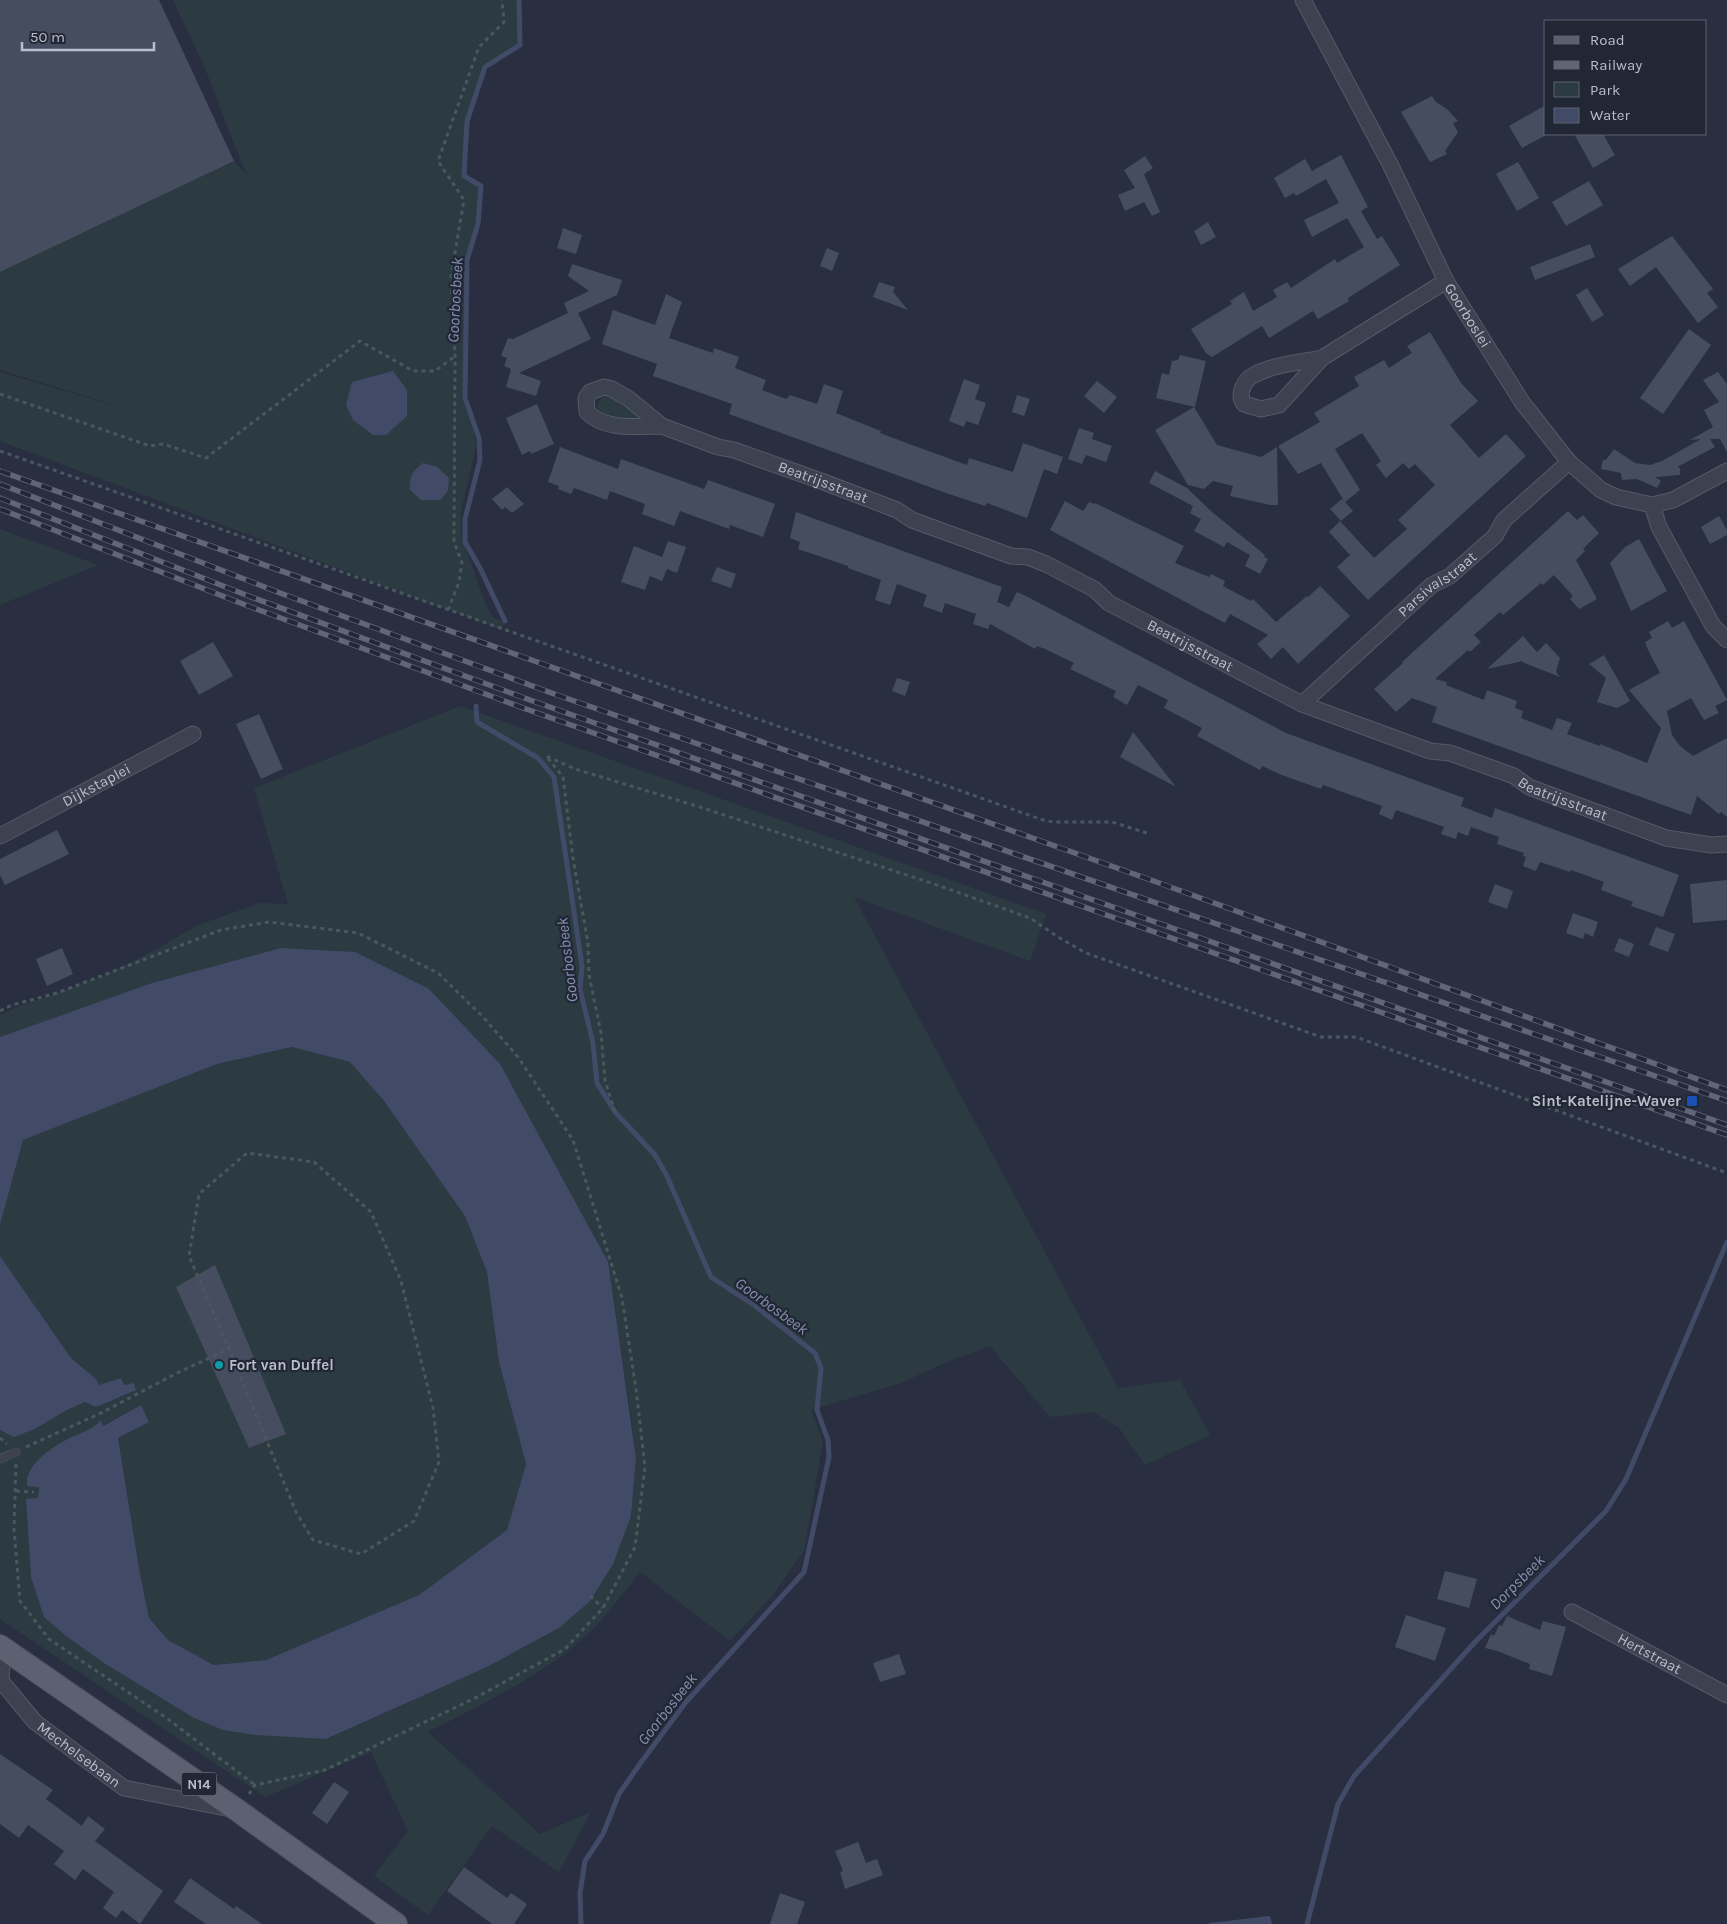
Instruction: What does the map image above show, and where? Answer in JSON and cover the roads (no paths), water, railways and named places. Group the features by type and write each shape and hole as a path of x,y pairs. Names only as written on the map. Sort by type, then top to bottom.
{"main road":[{"name":"Mechelsebaan","path":"2,1647 237,1810 396,1924"}],"street":[{"name":"Goorboslei","path":"1303,0 1390,164 1446,281 1522,402 1570,462 1601,490 1616,498 1652,505 1674,500 1727,471"},
{"path":"1322,358 1283,366 1253,375 1241,392 1241,400 1244,404 1261,408 1280,405 1322,358 1446,281"},
{"name":"Beatrijsstraat","path":"662,426 718,447 734,450 830,484 897,510 912,520 930,527 1011,556 1028,557 1046,564 1094,589 1108,603 1302,704 1430,751 1450,753 1514,776 1529,788 1666,838 1711,845 1727,844"},
{"name":"Parsivalstraat","path":"1302,704 1432,584 1450,576 1495,536 1504,520 1570,462"},
{"path":"1652,505 1659,527 1713,626 1727,640"},
{"name":"Dijkstaplei","path":"0,836 193,734"},
{"name":"Hertstraat","path":"1572,1612 1727,1695"},
{"name":"Mechelsebaan","path":"2,1647 1,1681 35,1722 124,1788 237,1810"}],"lane":[{"path":"0,1459 16,1452"}],"water":[{"path":"393,371 407,390 407,416 386,435 373,435 353,420 346,405 352,382"},
{"path":"423,463 437,467 449,478 448,491 440,500 421,500 410,490 412,475"},
{"path":"281,948 355,952 429,989 500,1064 608,1262 636,1458 631,1516 613,1564 590,1601 559,1628 485,1668 326,1739 256,1735 223,1730 194,1718 104,1663 66,1636 44,1617 31,1577 26,1499 38,1498 39,1487 27,1486 27,1479 39,1459 58,1445 88,1430 101,1420 103,1426 141,1405 149,1422 118,1438 149,1618 168,1640 214,1665 266,1660 419,1595 507,1530 526,1464 499,1362 487,1272 465,1216 384,1101 350,1062 292,1047 217,1064 23,1140 0,1225 0,1037 152,983"},
{"path":"0,1256 71,1358 96,1379 99,1385 121,1378 124,1385 134,1383 136,1390 96,1407 85,1402 65,1411 35,1429 14,1437 0,1430"},
{"path":"1270,1916 1272,1924 1209,1924 1209,1923"}],"waterway":[{"name":"Goorbosbeek","path":"505,621 480,568 465,542 465,519 480,460 479,438 465,398 467,260 478,224 481,186 464,176 467,121 485,67 520,45 519,0"},
{"name":"Goorbosbeek","path":"476,706 477,722 538,758 554,777 582,966 580,989 593,1043 597,1083 615,1112 655,1155 666,1174 711,1277 755,1306 815,1353 821,1368 817,1410 828,1440 829,1457 804,1572 686,1702 619,1794 603,1834 585,1861 580,1893 581,1924"},
{"name":"Dorpsbeek","path":"1307,1924 1338,1804 1354,1776 1476,1641 1606,1511 1626,1479 1727,1242"}],"railway":[{"path":"0,471 1162,884 1727,1090"},
{"path":"0,484 280,593 557,695 1727,1101"},
{"path":"0,498 246,595 530,700 1727,1125"},
{"path":"0,509 243,604 526,709 1727,1135"}],"place":[{"name":"Sint-Katelijne-Waver","path":"1692,1101"},
{"name":"Fort van Duffel","path":"219,1365"}]}
